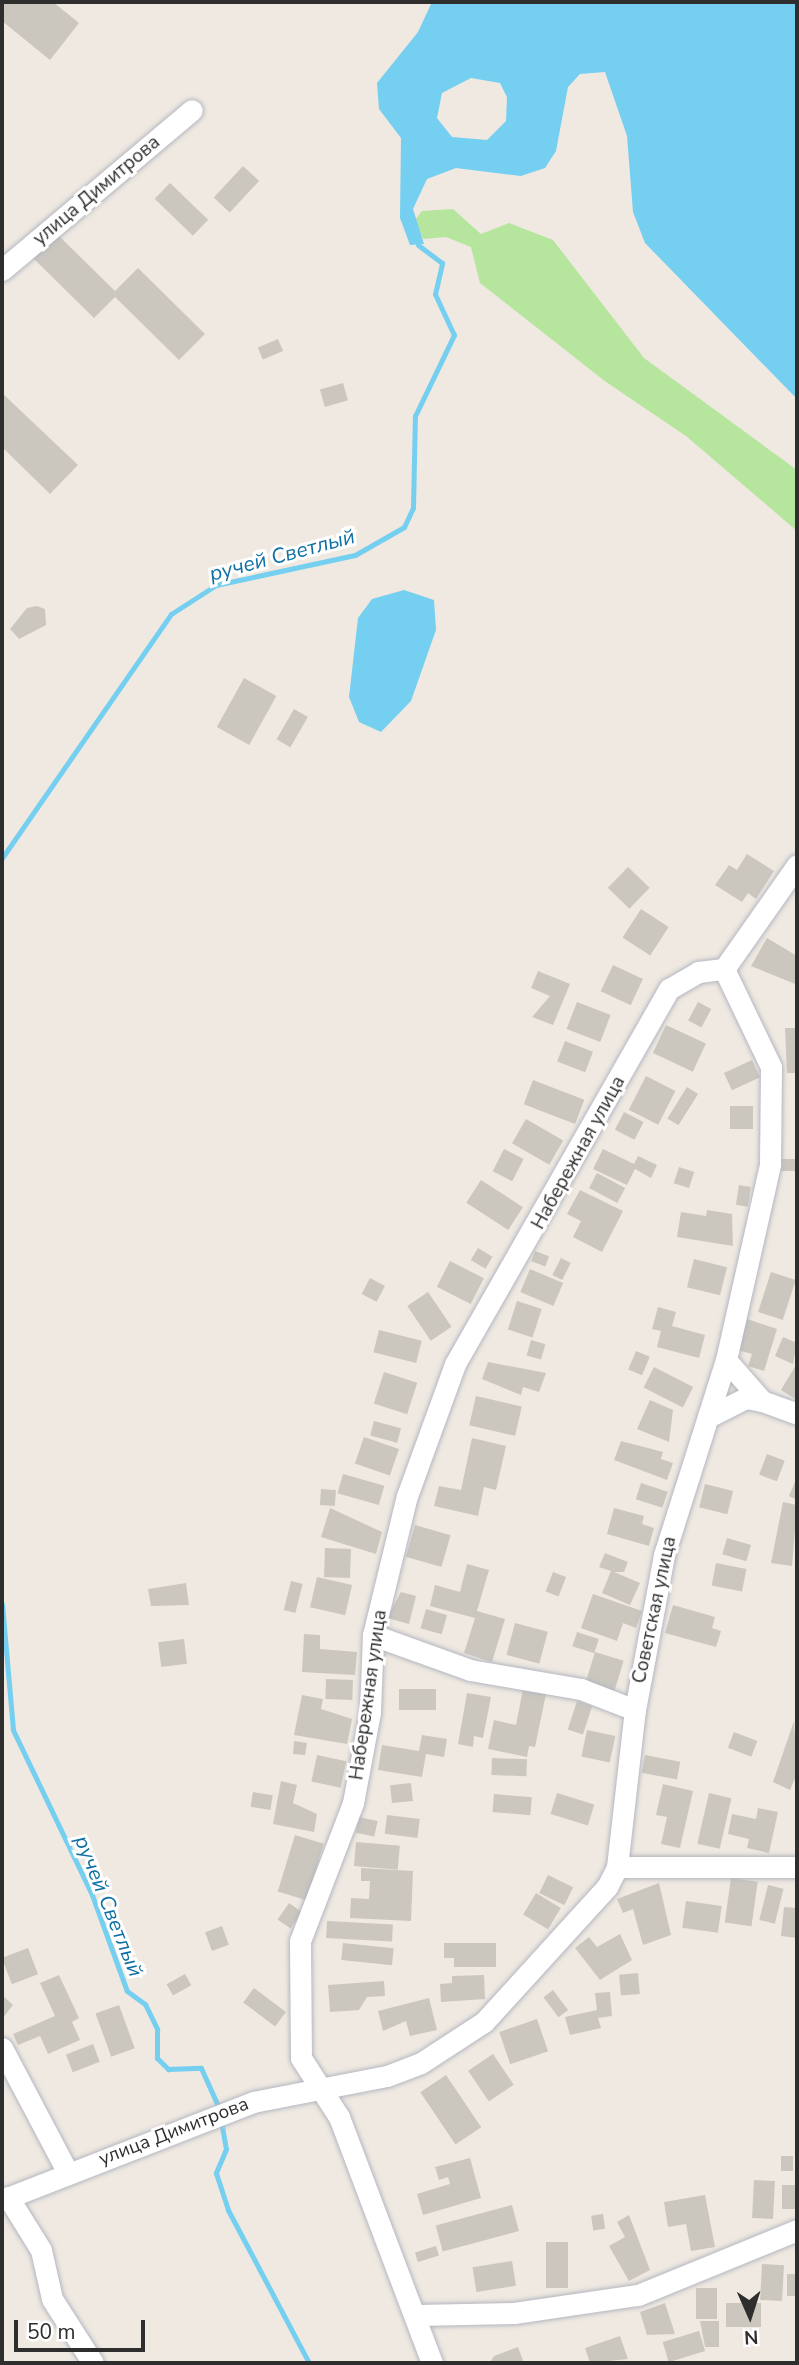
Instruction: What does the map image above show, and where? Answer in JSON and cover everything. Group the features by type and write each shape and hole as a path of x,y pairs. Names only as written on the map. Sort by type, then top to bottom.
{"street":[{"name":"улица Димитрова","path":"2,270 192,110"},
{"path":"724,969 797,865"},
{"name":"Советская улица","path":"324,2090 421,2063 484,2022 581,1917 617,1867 635,1710 664,1555 726,1360 766,1192 774,1088 761,1040 724,969"},
{"name":"Набережная улица","path":"432,2363 416,2315 324,2090 301,2058 296,2035 300,1941 353,1803 370,1712 373,1635 407,1496 455,1364 669,989 698,972 724,969"},
{"path":"726,1360 762,1401"},
{"path":"708,1417 746,1398 797,1414"},
{"path":"373,1635 470,1670 580,1689 635,1710"},
{"path":"617,1867 797,1867"},
{"path":"2,2048 68,2173"},
{"name":"улица Димитрова","path":"5,2199 253,2102 324,2090"},
{"path":"5,2199 41,2250 52,2299 93,2363"},
{"path":"416,2315 527,2311 638,2295 797,2230"}],"green space":[{"path":"453,209 481,234 509,223 553,240 644,358 797,470 797,531 686,436 606,382 480,283 471,247 446,237 423,239 415,220 422,211"}],"water":[{"path":"432,2 797,2 797,399 645,243 633,212 627,136 605,72 580,74 568,87 556,151 545,168 521,176 456,168 427,179 413,209 424,244 410,245 400,218 401,138 379,109 377,83 418,32","holes":["471,78 500,83 507,97 506,121 487,140 452,137 437,118 442,93"]},
{"path":"404,590 434,600 436,630 411,701 381,732 359,722 349,697 358,618 372,599"}],"building":[{"path":"2,2 53,2 79,23 50,60 2,21"},
{"path":"243,166 259,181 230,212 214,197"},
{"path":"170,183 208,220 193,236 155,199"},
{"path":"57,234 115,291 138,268 205,334 179,360 115,297 94,318 33,258"},
{"path":"278,339 283,351 263,360 258,348"},
{"path":"343,383 348,400 325,407 320,390"},
{"path":"2,393 78,465 50,494 2,447"},
{"path":"37,606 45,609 46,625 19,639 10,629 27,608"},
{"path":"244,678 276,696 249,745 217,727"},
{"path":"294,709 308,717 290,747 276,739"},
{"path":"747,854 774,871 756,899 748,893 742,902 715,885 729,865 737,870"},
{"path":"628,867 650,888 629,909 608,888"},
{"path":"641,909 669,927 650,955 622,938"},
{"path":"767,938 797,956 795,984 751,966"},
{"path":"613,965 643,979 631,1005 601,991"},
{"path":"538,971 570,984 553,1025 532,1017 550,996 531,988"},
{"path":"577,1002 611,1015 600,1042 567,1029"},
{"path":"698,1002 711,1009 701,1028 688,1021"},
{"path":"666,1025 706,1044 693,1072 653,1053"},
{"path":"785,1028 797,1028 797,1073 787,1073"},
{"path":"565,1041 593,1052 585,1072 557,1062"},
{"path":"752,1060 760,1077 732,1090 724,1073"},
{"path":"646,1076 675,1091 658,1125 629,1110"},
{"path":"533,1080 584,1100 575,1124 524,1104"},
{"path":"687,1087 698,1094 678,1125 667,1118"},
{"path":"730,1106 753,1106 753,1129 730,1129"},
{"path":"624,1112 644,1122 635,1140 615,1130"},
{"path":"526,1119 563,1140 549,1165 512,1143"},
{"path":"504,1149 524,1159 512,1181 493,1171"},
{"path":"603,1149 634,1164 638,1156 657,1165 651,1178 635,1169 627,1185 593,1169"},
{"path":"778,1159 797,1159 797,1171 778,1171"},
{"path":"679,1167 694,1172 689,1188 674,1183"},
{"path":"597,1173 625,1188 617,1203 589,1188"},
{"path":"481,1180 523,1207 508,1230 466,1203"},
{"path":"739,1185 751,1187 748,1207 736,1205"},
{"path":"580,1190 623,1211 602,1252 573,1237 581,1221 567,1214"},
{"path":"707,1210 732,1214 733,1246 677,1237 681,1212 706,1216"},
{"path":"478,1248 493,1257 485,1269 471,1260"},
{"path":"535,1251 549,1256 545,1266 531,1261"},
{"path":"561,1258 571,1263 562,1280 552,1275"},
{"path":"694,1259 727,1267 720,1295 687,1287"},
{"path":"450,1261 484,1278 471,1304 437,1287"},
{"path":"530,1269 563,1283 553,1306 520,1292"},
{"path":"771,1272 796,1280 783,1320 758,1312"},
{"path":"370,1278 385,1286 377,1302 362,1294"},
{"path":"428,1292 451,1327 431,1341 407,1306"},
{"path":"517,1301 542,1309 532,1338 508,1330"},
{"path":"658,1307 676,1312 672,1326 705,1335 699,1358 657,1347 661,1331 652,1329"},
{"path":"747,1319 777,1329 764,1371 748,1366 752,1354 737,1350"},
{"path":"379,1330 422,1341 416,1363 373,1352"},
{"path":"783,1337 797,1343 793,1364 775,1356"},
{"path":"531,1340 545,1344 541,1360 527,1355"},
{"path":"636,1351 650,1357 642,1375 628,1369"},
{"path":"488,1362 546,1373 539,1392 523,1387 521,1395 482,1379"},
{"path":"797,1363 797,1400 781,1390"},
{"path":"654,1367 693,1387 683,1407 644,1387"},
{"path":"384,1372 417,1383 407,1414 374,1403"},
{"path":"476,1396 522,1407 515,1436 469,1425"},
{"path":"650,1400 673,1410 669,1442 637,1429"},
{"path":"374,1421 401,1428 397,1443 370,1435"},
{"path":"364,1437 399,1449 390,1476 355,1463"},
{"path":"472,1438 506,1446 496,1490 484,1487 478,1516 434,1506 439,1486 461,1490"},
{"path":"621,1441 663,1452 661,1459 673,1463 667,1480 614,1460"},
{"path":"767,1454 785,1461 777,1481 759,1475"},
{"path":"343,1474 384,1486 379,1505 337,1493"},
{"path":"797,1477 797,1500 789,1496"},
{"path":"641,1483 668,1492 662,1508 636,1499"},
{"path":"705,1484 733,1491 727,1514 699,1507"},
{"path":"321,1489 336,1490 335,1506 320,1505"},
{"path":"783,1502 797,1505 792,1566 771,1563"},
{"path":"330,1508 382,1532 376,1554 321,1537"},
{"path":"614,1508 644,1516 642,1524 654,1528 649,1546 607,1534"},
{"path":"415,1525 451,1535 441,1567 406,1557"},
{"path":"727,1538 751,1545 746,1561 722,1554"},
{"path":"325,1548 351,1549 350,1578 324,1577"},
{"path":"605,1553 628,1562 624,1572 614,1572 640,1583 630,1605 602,1593 611,1571 599,1567"},
{"path":"716,1563 746,1569 742,1591 712,1586"},
{"path":"467,1564 489,1570 477,1611 505,1619 492,1662 464,1653 475,1618 430,1606 435,1585 460,1592"},
{"path":"553,1572 566,1577 559,1597 545,1592"},
{"path":"317,1577 352,1585 345,1615 310,1607"},
{"path":"291,1581 303,1584 295,1613 284,1610"},
{"path":"186,1583 189,1605 151,1606 148,1589"},
{"path":"401,1592 416,1596 409,1624 387,1618"},
{"path":"593,1594 642,1611 636,1628 623,1623 617,1641 581,1628"},
{"path":"673,1605 715,1617 712,1628 721,1631 716,1647 665,1633"},
{"path":"426,1609 447,1615 442,1634 420,1628"},
{"path":"515,1623 548,1632 539,1664 506,1655"},
{"path":"577,1632 599,1639 594,1653 572,1646"},
{"path":"304,1634 320,1635 320,1649 357,1652 355,1675 302,1672"},
{"path":"184,1639 187,1664 161,1667 158,1642"},
{"path":"595,1652 624,1661 614,1693 585,1685"},
{"path":"326,1679 353,1680 352,1700 325,1699"},
{"path":"399,1689 436,1689 436,1710 399,1710"},
{"path":"523,1689 546,1694 535,1747 529,1746 527,1757 488,1749 494,1720 516,1725"},
{"path":"467,1693 491,1697 483,1738 474,1736 473,1747 458,1744"},
{"path":"302,1695 323,1699 321,1709 352,1719 347,1744 294,1735"},
{"path":"577,1701 592,1706 583,1734 568,1730"},
{"path":"794,1721 797,1774 790,1790 773,1782"},
{"path":"587,1730 615,1736 610,1762 581,1756"},
{"path":"734,1732 757,1741 751,1757 728,1748"},
{"path":"422,1735 447,1739 444,1757 426,1754 422,1777 378,1770 382,1745 419,1751"},
{"path":"294,1741 307,1743 305,1755 293,1754"},
{"path":"317,1755 346,1761 341,1788 311,1781"},
{"path":"645,1755 680,1762 677,1780 642,1773"},
{"path":"492,1758 527,1759 526,1776 491,1775"},
{"path":"281,1781 297,1785 293,1803 317,1814 314,1832 273,1824"},
{"path":"411,1783 413,1801 392,1803 390,1785"},
{"path":"663,1784 693,1791 680,1848 661,1844 667,1817 656,1815"},
{"path":"253,1792 273,1795 270,1810 251,1807"},
{"path":"557,1793 594,1804 588,1825 551,1814"},
{"path":"709,1793 731,1798 720,1849 697,1844"},
{"path":"494,1794 532,1797 530,1815 492,1812"},
{"path":"758,1808 778,1812 769,1853 747,1848 749,1839 728,1834 732,1814 756,1819"},
{"path":"387,1815 420,1819 417,1838 385,1834"},
{"path":"359,1817 378,1821 374,1837 356,1833"},
{"path":"295,1835 324,1844 306,1900 278,1891"},
{"path":"356,1842 400,1846 398,1870 354,1866"},
{"path":"361,1868 413,1871 411,1921 350,1918 351,1898 369,1899 370,1881 361,1881"},
{"path":"548,1875 573,1887 564,1905 539,1893"},
{"path":"731,1878 758,1882 751,1926 725,1923"},
{"path":"659,1883 671,1935 643,1945 633,1909 623,1913 617,1899"},
{"path":"768,1885 784,1889 775,1924 759,1920"},
{"path":"536,1893 561,1908 548,1929 523,1914"},
{"path":"686,1901 722,1906 718,1933 682,1928"},
{"path":"289,1903 302,1912 291,1929 278,1919"},
{"path":"784,1907 797,1908 797,1938 781,1936"},
{"path":"327,1921 393,1924 392,1941 326,1938"},
{"path":"222,1926 229,1945 212,1951 205,1932"},
{"path":"620,1934 632,1960 600,1980 575,1948 589,1937 597,1947"},
{"path":"343,1943 394,1948 392,1965 341,1960"},
{"path":"444,1943 496,1943 496,1967 454,1967 454,1958 444,1958"},
{"path":"28,1948 38,1974 12,1984 2,1958"},
{"path":"638,1973 640,1994 621,1996 619,1975"},
{"path":"185,1974 191,1985 173,1996 167,1984"},
{"path":"59,1975 79,2018 72,2022 80,2040 48,2054 40,2036 18,2045 13,2034 55,2016 40,1983"},
{"path":"484,1975 485,1999 441,2002 440,1984 452,1983 452,1976"},
{"path":"384,1981 385,1996 367,1997 359,2010 330,2012 328,1985"},
{"path":"254,1988 286,2012 275,2026 243,2002"},
{"path":"553,1990 568,2010 558,2017 543,1997"},
{"path":"610,1992 612,2016 598,2018 601,2028 570,2035 565,2017 597,2010 595,1993"},
{"path":"2,1995 13,2005 2,2019"},
{"path":"429,1998 437,2030 410,2036 406,2021 383,2031 378,2011"},
{"path":"119,2005 135,2048 111,2057 96,2014"},
{"path":"537,2019 548,2051 510,2064 499,2032"},
{"path":"93,2044 100,2062 73,2072 66,2054"},
{"path":"493,2054 514,2085 489,2101 468,2071"},
{"path":"446,2075 481,2127 456,2145 420,2092"},
{"path":"781,2156 793,2156 793,2171 781,2171"},
{"path":"470,2158 481,2198 423,2215 417,2194 450,2184 448,2177 439,2180 435,2167"},
{"path":"754,2180 775,2181 773,2219 752,2218"},
{"path":"782,2185 797,2185 797,2209 782,2209"},
{"path":"705,2195 715,2247 691,2251 686,2224 668,2227 664,2202"},
{"path":"512,2205 519,2231 443,2252 436,2225"},
{"path":"603,2214 605,2229 593,2231 591,2216"},
{"path":"629,2215 650,2270 629,2281 609,2246 625,2237 617,2222"},
{"path":"546,2242 568,2242 568,2288 546,2288"},
{"path":"436,2246 439,2256 418,2262 415,2252"},
{"path":"512,2261 516,2286 476,2292 472,2267"},
{"path":"762,2264 784,2265 782,2301 760,2300"},
{"path":"787,2274 797,2274 797,2296 787,2296"},
{"path":"696,2288 717,2288 717,2319 696,2319"},
{"path":"665,2303 675,2334 647,2335 640,2312"},
{"path":"726,2303 761,2303 761,2327 726,2327"},
{"path":"700,2321 719,2321 719,2347 705,2347"},
{"path":"699,2331 705,2351 669,2362 663,2342"},
{"path":"620,2336 628,2359 590,2363 585,2348"},
{"path":"518,2347 524,2363 490,2363 494,2356"}],"waterway":[{"name":"ручей Светлый","path":"2,858 171,614 216,585 355,555 404,527 413,508 415,416 454,335 435,294 442,263 418,245"},
{"name":"ручей Светлый","path":"2,1604 13,1730 92,1895 127,1991 145,2004 157,2029 157,2058 168,2069 201,2068 219,2108"},
{"name":"ручей Светлый","path":"221,2121 226,2149 216,2173 228,2210 309,2363"}]}
